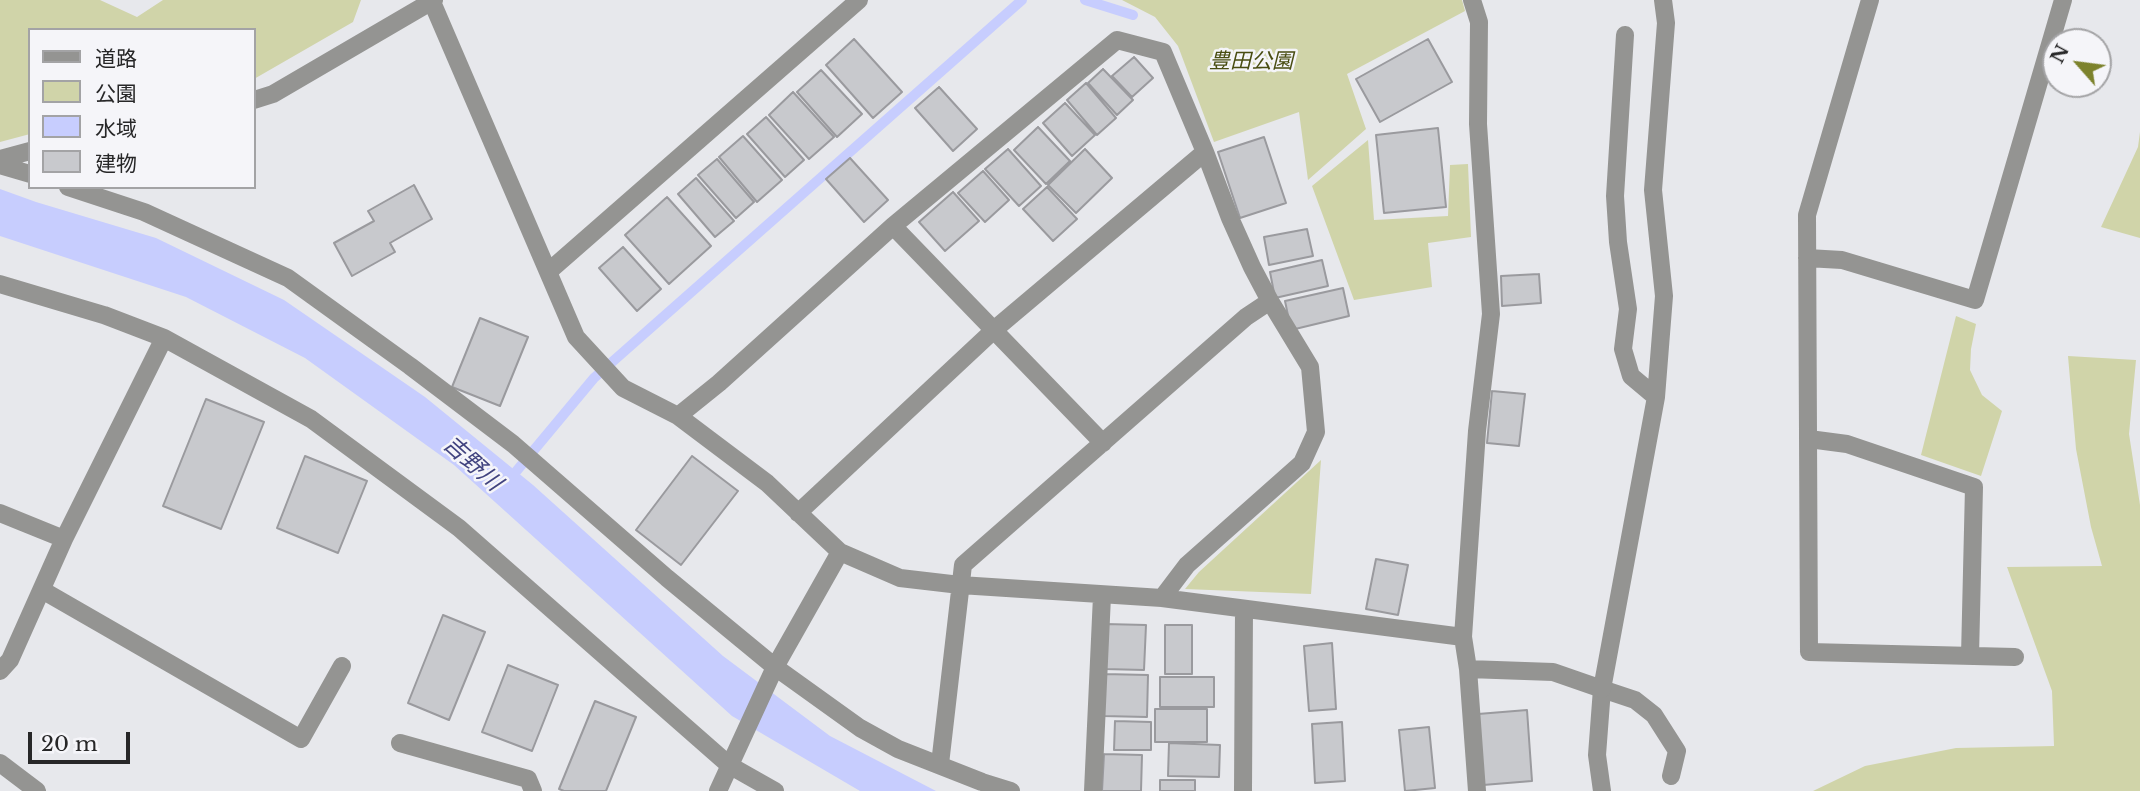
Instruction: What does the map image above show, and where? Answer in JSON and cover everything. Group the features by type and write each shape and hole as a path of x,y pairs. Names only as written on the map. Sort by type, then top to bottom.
{"street":[{"path":"548,272 859,0"},
{"path":"1472,0 1479,22 1478,124 1491,314 1477,431 1463,638 1468,669 1477,791"},
{"path":"1602,791 1597,755 1602,689 1656,397 1664,296 1653,190 1666,23 1663,0"},
{"path":"1870,0 1807,215 1809,652 2015,657"},
{"path":"1807,258 1842,260 1975,300 2063,0"},
{"path":"256,99 273,94 433,1 576,337 623,388 678,416 767,483 840,552 900,579 1102,596 1162,598 1463,638"},
{"path":"1625,35 1615,196 1618,242 1628,309 1623,349 1631,376 1656,397"},
{"path":"678,416 719,383 893,226 1117,40 1163,52 1230,218 1269,301 1310,367 1316,432 1301,463 1187,565 1162,598"},
{"path":"0,159 28,152"},
{"path":"798,513 995,329 1205,152"},
{"path":"0,164 28,173"},
{"path":"74,189 144,212 288,278 513,444 667,578 772,675 898,750 1011,791"},
{"path":"893,226 1103,443"},
{"path":"0,284 104,315 163,338 310,419 459,528 729,765 775,791"},
{"path":"940,764 963,565 1246,317 1269,301"},
{"path":"0,671 10,660 64,539 163,338"},
{"path":"1809,439 1847,444 1974,487 1970,656"},
{"path":"0,513 64,539"},
{"path":"718,791 772,675 840,552"},
{"path":"42,590 301,739 342,666"},
{"path":"1093,791 1102,596"},
{"path":"1243,791 1244,609"},
{"path":"1468,669 1553,672 1635,700 1654,715 1677,751 1671,776"},
{"path":"400,743 527,779 533,791"},
{"path":"0,764 37,791"}],"green space":[{"path":"0,0 100,0 137,17 163,0 361,0 353,22 256,78 256,28 28,28 28,135 0,142"},
{"name":"豊田公園","path":"1122,0 1462,0 1465,11 1347,74 1366,129 1308,180 1299,112 1214,142 1178,46 1155,17"},
{"path":"2140,132 2140,238 2101,227 2138,147"},
{"path":"1368,140 1374,220 1448,216 1450,165 1468,164 1471,237 1428,243 1432,287 1354,300 1312,186"},
{"path":"1956,316 1976,324 1970,370 1982,395 2002,411 1981,476 1921,455"},
{"path":"2068,356 2136,360 2129,434 2140,505 2140,791 1813,791 1865,766 1956,748 2054,746 2052,691 2007,567 2102,566 2091,527 2076,449"},
{"path":"1321,460 1311,594 1185,589 1199,572"}],"water":[{"name":"吉野川","path":"0,189 156,238 284,300 425,397 533,485 723,656 830,736 936,791 860,791 732,716 454,465 305,358 186,297 0,236"}],"building":[{"path":"854,39 902,92 873,118 826,65"},
{"path":"1428,39 1452,82 1380,122 1356,79"},
{"path":"1134,57 1153,78 1132,97 1112,76"},
{"path":"1103,69 1133,100 1117,115 1088,83"},
{"path":"821,70 862,114 837,137 797,92"},
{"path":"1086,83 1116,118 1097,135 1067,100"},
{"path":"939,87 977,129 953,151 915,108"},
{"path":"793,92 834,137 809,159 769,115"},
{"path":"1065,103 1095,135 1072,156 1043,123"},
{"path":"766,117 804,160 785,177 747,134"},
{"path":"1038,127 1070,161 1046,184 1014,150"},
{"path":"1438,128 1446,207 1384,213 1376,135"},
{"path":"743,136 782,180 757,202 719,157"},
{"path":"1264,137 1286,203 1240,218 1218,152"},
{"path":"1008,149 1041,186 1019,206 985,169"},
{"path":"1085,149 1112,178 1076,213 1048,185"},
{"path":"850,158 888,200 864,222 826,179"},
{"path":"717,159 754,202 736,218 698,175"},
{"path":"983,171 1009,200 985,222 958,193"},
{"path":"696,178 734,221 715,237 678,194"},
{"path":"414,185 432,219 390,243 395,252 352,276 334,243 374,221 368,211"},
{"path":"1047,187 1077,219 1053,241 1023,209"},
{"path":"953,192 979,221 945,251 919,222"},
{"path":"667,197 711,246 669,284 625,235"},
{"path":"1307,229 1313,256 1269,265 1264,237"},
{"path":"623,247 661,289 637,311 599,268"},
{"path":"1322,260 1328,286 1275,298 1270,272"},
{"path":"1539,274 1541,303 1502,306 1501,276"},
{"path":"1343,288 1349,316 1291,330 1285,301"},
{"path":"480,318 528,337 500,406 452,387"},
{"path":"1492,391 1525,394 1519,446 1487,443"},
{"path":"206,399 264,422 221,529 163,506"},
{"path":"305,456 367,481 338,553 277,528"},
{"path":"692,456 738,491 681,565 636,530"},
{"path":"1376,559 1408,565 1398,615 1366,609"},
{"path":"443,615 485,632 449,720 408,703"},
{"path":"1105,624 1146,625 1144,670 1104,669"},
{"path":"1165,625 1192,625 1192,674 1165,674"},
{"path":"1332,643 1336,709 1309,711 1304,646"},
{"path":"508,665 558,685 532,751 482,732"},
{"path":"1104,674 1148,675 1147,717 1103,716"},
{"path":"1160,677 1214,677 1214,707 1160,707"},
{"path":"595,701 636,717 606,791 564,791 559,789"},
{"path":"1155,709 1207,709 1207,742 1155,742"},
{"path":"1527,710 1532,781 1483,785 1478,714"},
{"path":"1115,721 1151,722 1151,750 1114,750"},
{"path":"1342,722 1345,781 1315,783 1312,724"},
{"path":"1429,727 1435,788 1405,791 1399,730"},
{"path":"1169,743 1220,745 1219,777 1168,776"},
{"path":"1104,754 1142,755 1141,791 1102,791"},
{"path":"1160,780 1195,780 1195,791 1160,791"}],"waterway":[{"name":"吉野川","path":"509,480 594,378 1022,0"},
{"path":"1085,0 1133,15"}]}
